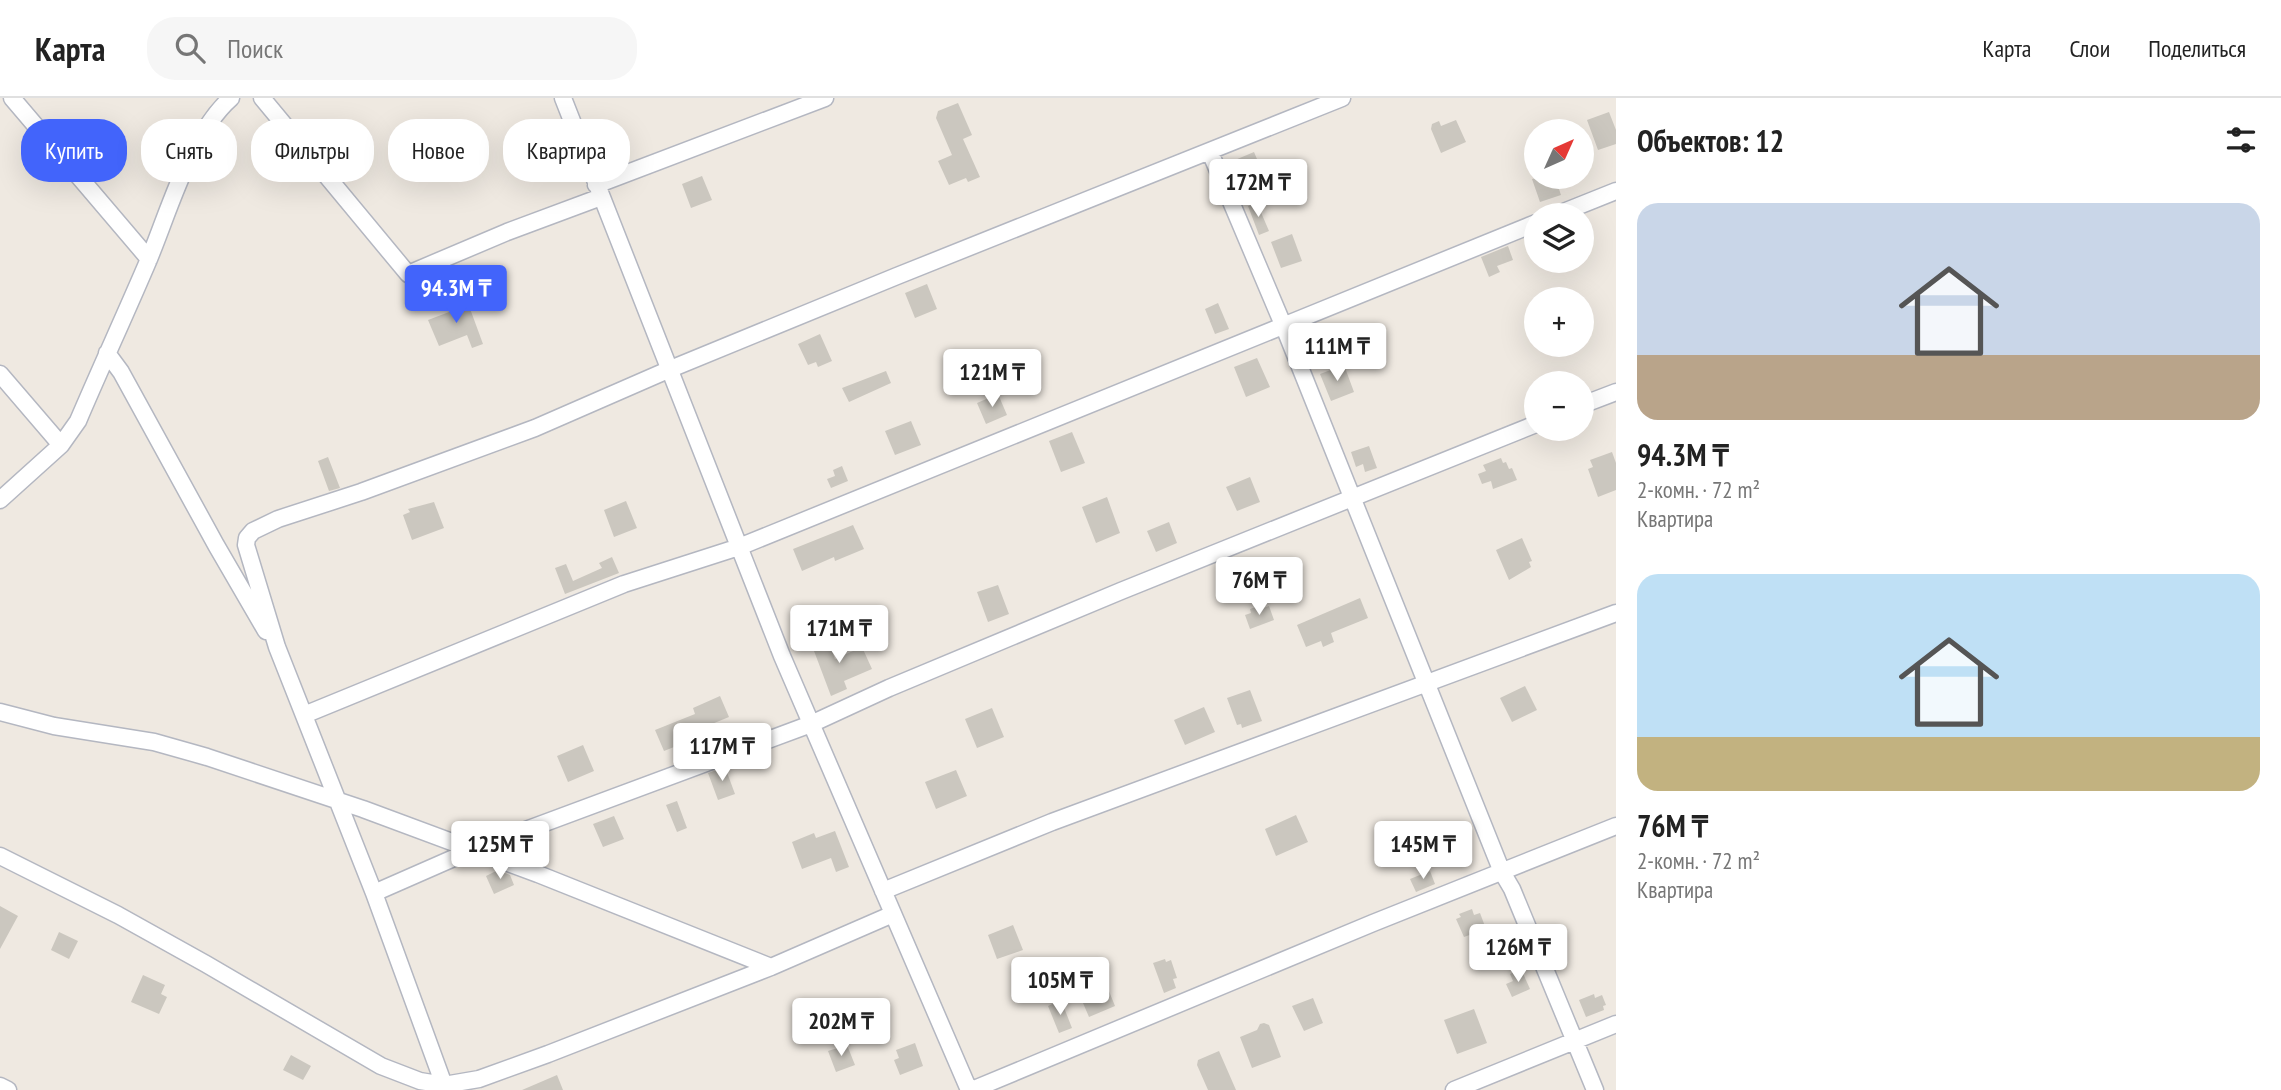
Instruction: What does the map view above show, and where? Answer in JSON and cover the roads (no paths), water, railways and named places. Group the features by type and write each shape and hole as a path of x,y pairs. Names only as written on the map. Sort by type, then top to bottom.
{"street":[{"path":"12,98 149,259"},
{"path":"0,500 61,445 78,421 187,165 219,108 231,98"},
{"path":"262,98 408,274 599,191 825,98"},
{"path":"563,98 668,370 811,724 970,1090 1616,826"},
{"path":"444,1085 374,893 277,647 246,545 247,538 253,531 278,519 362,492 536,428 668,370 1342,98"},
{"path":"1210,152 1284,327 1502,872 1512,889 1595,1090"},
{"path":"1586,203 1616,191"},
{"path":"304,715 624,584 739,547 1524,228"},
{"path":"107,353 121,372 254,612 277,647"},
{"path":"0,374 61,445"},
{"path":"1594,400 1616,392"},
{"path":"374,893 472,850 811,724 915,677 1524,429"},
{"path":"883,891 1065,817 1616,613"},
{"path":"0,712 54,726 154,742 207,757 338,801 538,874 771,967"},
{"path":"0,856 184,951 381,1066 420,1081 444,1085 479,1079 537,1058 771,967 893,914"},
{"path":"1454,1090 1616,1024"},
{"path":"0,1086 8,1090"}]}
